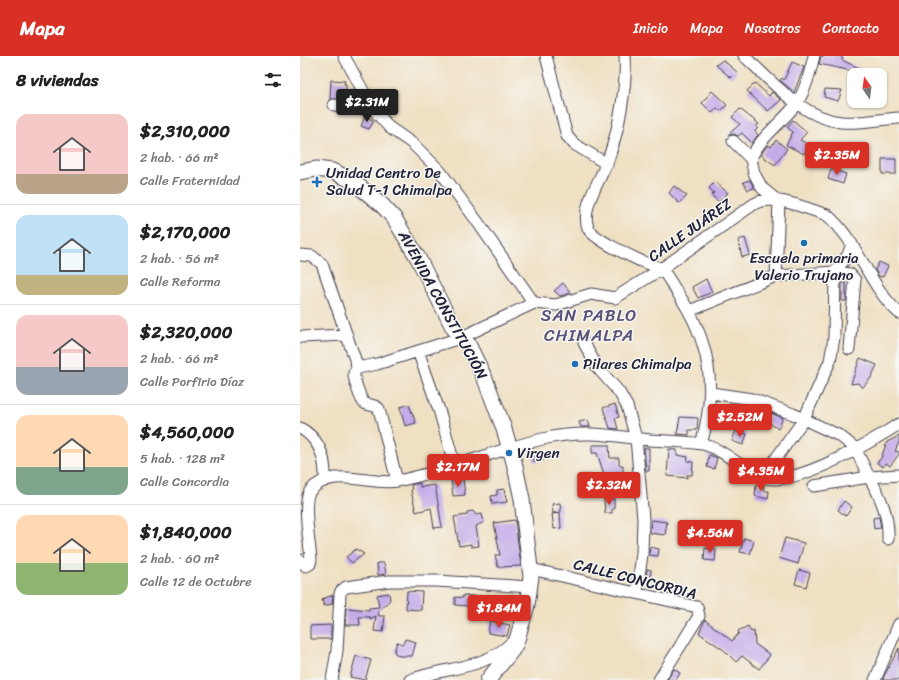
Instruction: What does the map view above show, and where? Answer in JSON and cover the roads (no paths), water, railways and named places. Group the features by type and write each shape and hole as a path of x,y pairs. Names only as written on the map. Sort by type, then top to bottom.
{"main road":[{"name":"AVENIDA CONSTITUCIÓN","path":"300,172 316,169 332,172 351,180 388,210 400,226 460,338 468,344 480,368 510,448 522,499 531,569 530,587 527,605 518,636 512,650 488,680"}],"street":[{"path":"344,56 373,109 390,128 413,144 440,171 477,221 534,304"},
{"path":"546,56 567,136 578,147 607,164"},
{"path":"625,56 624,96 607,164 586,209 585,216 590,231 594,235 643,262 661,269 690,311 697,325 702,343 711,392 709,417 701,444"},
{"path":"744,56 797,103 814,114 843,123 899,118"},
{"path":"751,159 757,148 797,103 809,77 814,56"},
{"path":"334,105 373,109"},
{"path":"733,140 751,159 754,173 762,188 779,202 776,276"},
{"name":"CALLE JUÁREZ","path":"358,368 460,338 534,304 556,305 591,294 615,298 661,269 757,202 763,200 779,202 827,215 840,226 885,298 899,313"},
{"path":"763,477 804,418 827,369 832,352 835,272 848,255 852,244"},
{"path":"300,255 312,256 322,264 358,368 354,376 361,400 364,403 375,406 379,409 397,481"},
{"path":"690,311 776,276 835,272 850,274 855,280 849,350"},
{"path":"300,337 347,335"},
{"path":"584,343 598,367 619,392 632,420 636,438 643,519 642,554 637,592"},
{"path":"418,351 440,413 455,467"},
{"path":"711,392 752,399 804,418 840,436 855,448 879,494 886,514 888,539"},
{"path":"300,560 306,566 310,564 311,560 307,510 308,494 311,490 333,478 383,482 427,477 510,448 549,438 596,433 701,444 723,452 763,477 782,478 803,472 855,448 899,424"},
{"path":"300,428 311,435 318,444 326,466 326,481"},
{"path":"814,486 869,476 899,476"},
{"name":"CALLE CONCORDIA","path":"531,569 637,592 697,607 699,616 659,680"},
{"path":"332,680 338,650 341,591 346,587 382,582 437,581 530,587"},
{"path":"875,680 899,624"},
{"path":"410,680 486,660 503,651 518,636"}],"place":[{"name":"Unidad Centro De Salud T-1 Chimalpa","path":"317,182"},
{"name":"Escuela primaria Valerio Trujano","path":"804,243"},
{"name":"Pilares Chimalpa","path":"575,364"},
{"name":"Virgen","path":"509,453"}],"district":[{"name":"SAN PABLO CHIMALPA","path":"589,325"}]}
